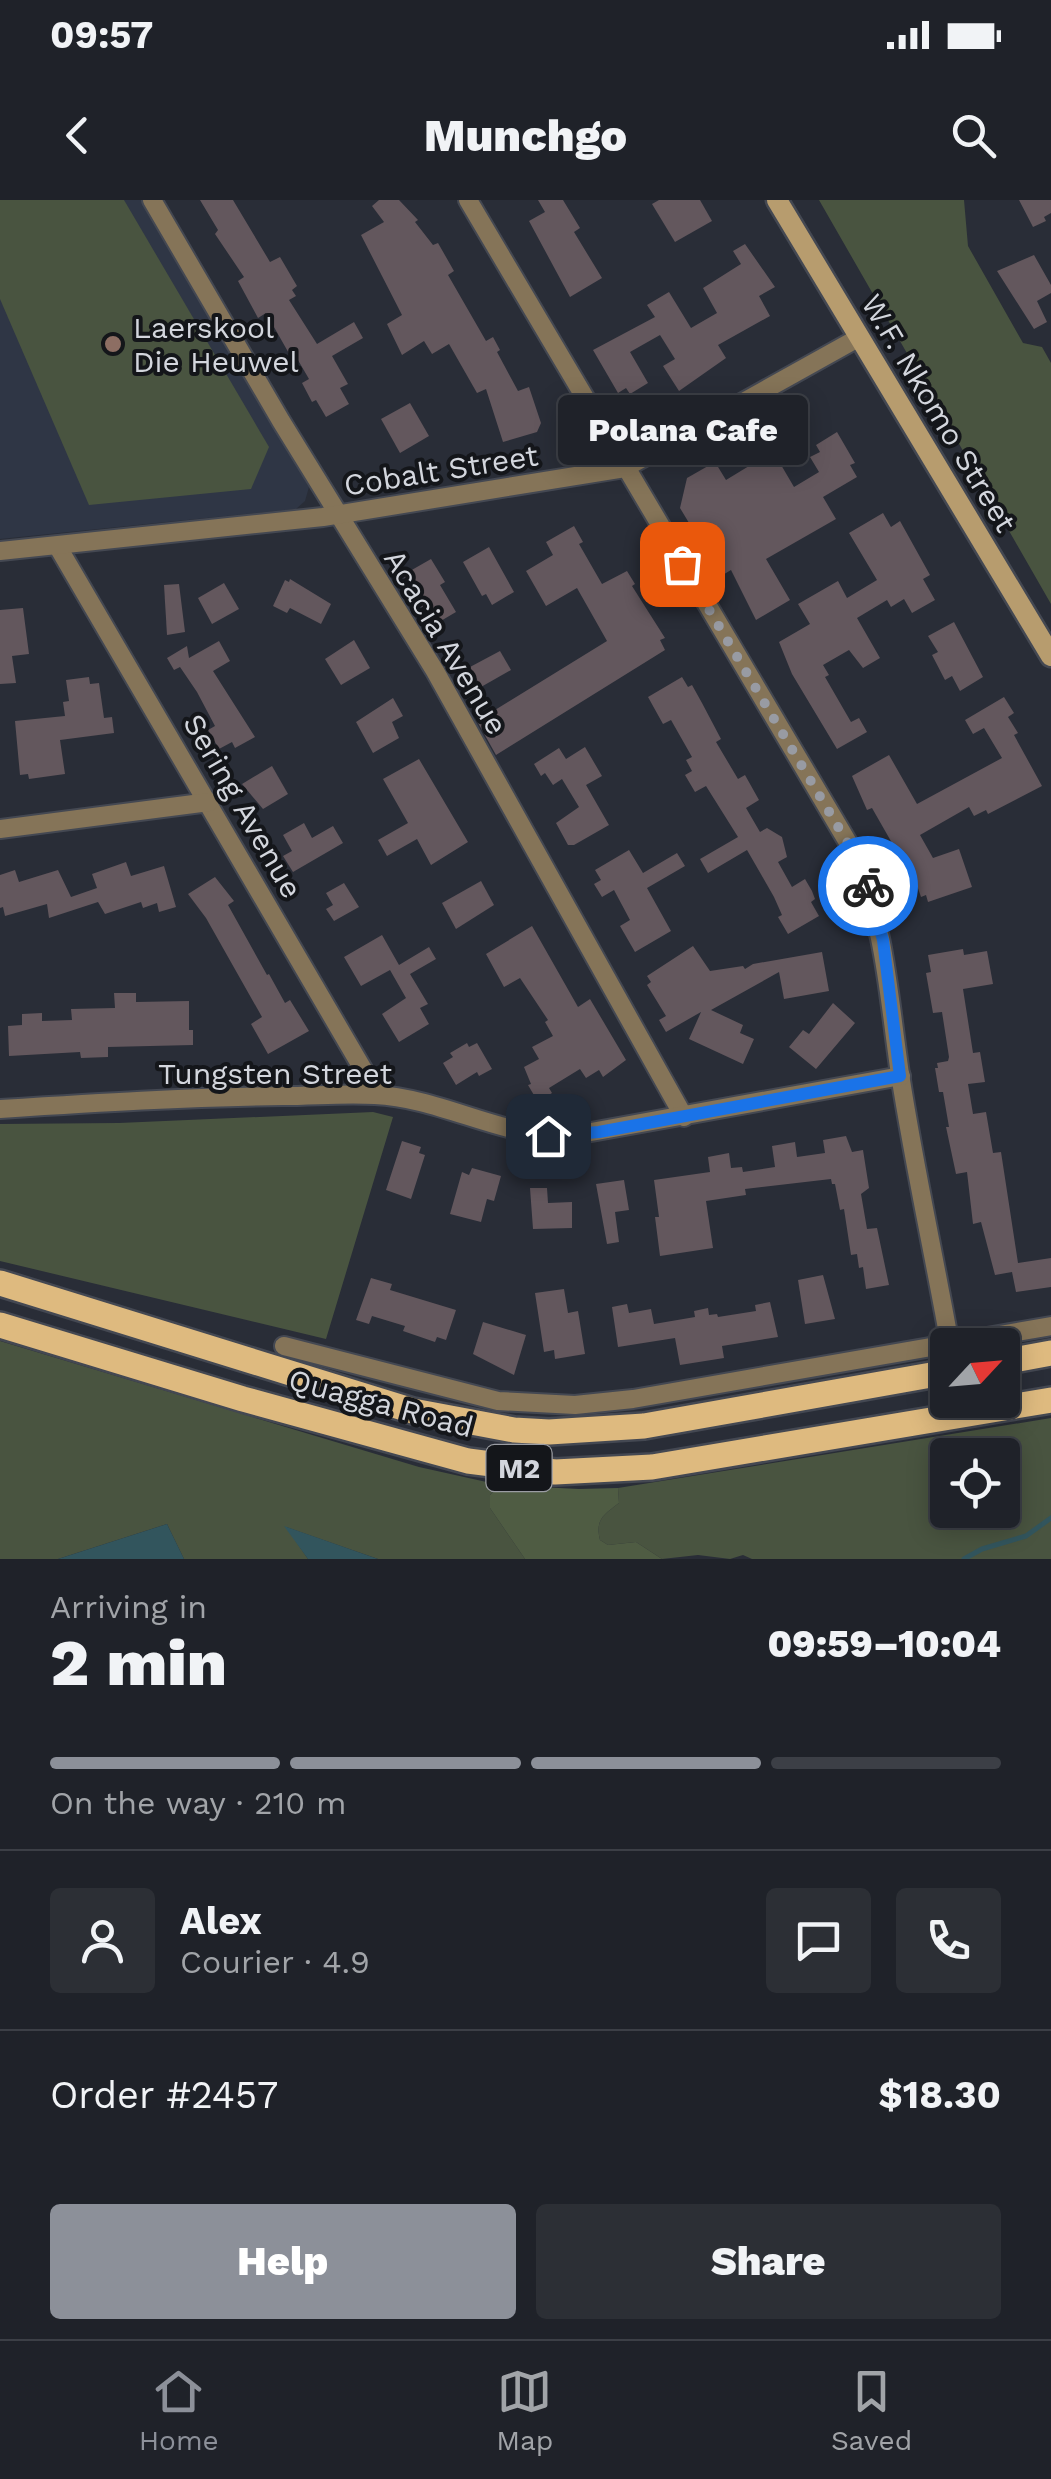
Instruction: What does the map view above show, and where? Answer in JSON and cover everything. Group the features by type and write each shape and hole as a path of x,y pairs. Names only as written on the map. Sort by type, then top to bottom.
{"main road":[{"name":"W.F. Nkomo Street","path":"777,200 1051,656"},
{"name":"Quagga Road","path":"0,1283 412,1410 514,1430 549,1432 644,1426 930,1375"},
{"name":"Quagga Road","path":"0,1325 243,1399 468,1461 555,1472 652,1467 930,1414"},
{"path":"1020,1359 1051,1353"},
{"name":"Quagga Road","path":"1020,1403 1051,1400"}],"street":[{"name":"Acacia Avenue","path":"152,200 435,671 684,1116"},
{"path":"468,200 853,852 872,896 883,940 900,1076 947,1328"},
{"name":"Cobalt Street","path":"0,551 338,515 625,468 858,338"},
{"name":"Sering Avenue","path":"58,547 378,1094"},
{"path":"0,829 209,802"},
{"name":"Tungsten Street","path":"0,1109 188,1098 378,1094 548,1136 599,1132 900,1076"},
{"name":"Quagga Road","path":"1020,1332 1051,1326"},
{"name":"Quagga Road","path":"284,1346 498,1401 575,1405 633,1399 930,1348"}],"shaded area":[{"name":"Laerskool Die Heuwel","path":"0,200 141,200 309,487 305,501 296,509 0,539"},
{"path":"167,1524 184,1559 58,1559"},
{"path":"284,1526 378,1559 308,1559"}],"green space":[{"name":"Laerskool Die Heuwel","path":"0,200 124,200 269,447 251,489 89,505 0,299"},
{"path":"819,200 964,200 968,246 1023,343 1042,347 1051,363 1051,604"},
{"path":"373,1112 393,1117 326,1339 0,1261 0,1124"},
{"path":"0,1341 419,1467 500,1485 490,1495 490,1508 525,1559 378,1559 286,1527 308,1559 184,1559 167,1524 58,1559 0,1559"},
{"path":"1051,1418 1051,1559 752,1559 743,1555 730,1559 698,1555 662,1559 636,1542 608,1545 600,1540 600,1523 619,1503 618,1488"},
{"path":"500,1485 618,1488 619,1503 600,1523 600,1540 608,1545 636,1542 662,1559 525,1559 490,1508 490,1495"}],"building":[{"path":"200,200 233,200 270,262 280,257 297,286 292,290 296,296 289,300 317,344 354,322 363,338 332,356 348,384 340,388 349,404 326,417 316,400 312,402 302,383 309,379 295,355 291,357 266,313 258,318 238,281 244,277 215,234 218,230"},
{"path":"379,200 399,200 418,220 415,222 433,245 438,243 454,271 448,275 486,341 493,337 518,391 529,387 541,423 537,432 503,442 486,389 477,393 449,344 432,354 424,341 402,355 387,324 402,315 361,235 384,222 372,206"},
{"path":"538,200 563,200 580,228 574,232 602,278 570,297 529,221 545,212"},
{"path":"659,200 700,200 712,221 675,242 652,204"},
{"path":"1019,200 1051,200 1051,213 1044,217 1046,221 1033,227"},
{"path":"745,244 775,287 759,296 770,316 718,345 726,358 679,391 663,366 675,359 660,335 630,352 648,383 630,394 626,388 618,393 593,350 655,317 647,305 669,292 691,328 717,313 703,288 741,264 733,251"},
{"path":"1034,255 1051,285 1051,293 1037,301 1047,322 1034,329 997,271"},
{"path":"410,403 429,436 400,453 381,419"},
{"path":"837,432 855,463 850,465 857,477 823,497 836,519 766,559 790,600 756,620 731,570 721,576 680,508 687,478 715,462 726,480 749,466 744,458 775,440 783,455 777,458 794,487 819,472 810,457 820,452 816,445"},
{"path":"883,513 891,527 900,521 930,575 923,579 935,600 912,613 904,599 891,607 887,600 857,618 880,658 863,668 849,650 823,665 829,675 825,677 851,722 859,718 867,732 837,749 792,674 779,642 810,624 798,604 838,581 847,598 877,580 849,533"},
{"path":"574,526 583,542 579,544 602,584 627,571 635,584 632,586 665,638 660,640 665,650 496,755 477,721 607,641 577,588 546,606 526,571 553,555 546,542"},
{"path":"489,547 514,592 492,605 486,594 482,596 463,562"},
{"path":"431,559 456,612 439,622 428,603 422,607 403,575"},
{"path":"290,579 331,604 321,624 290,608 287,613 273,606 285,580"},
{"path":"224,583 239,609 212,624 198,598"},
{"path":"179,584 185,632 167,635 164,585"},
{"path":"23,608 29,654 12,656 16,683 0,684 0,610"},
{"path":"954,622 983,677 960,691 952,676 945,680 932,655 938,652 928,636"},
{"path":"354,640 370,668 341,685 325,659"},
{"path":"219,641 230,661 213,671 255,737 235,748 232,742 219,749 208,730 215,726 197,692 180,667 174,670 167,658 187,646 189,658"},
{"path":"500,651 511,670 481,687 470,667"},
{"path":"89,677 90,684 99,683 104,718 112,717 114,733 60,740 65,774 29,779 28,774 20,775 15,721 65,716 63,702 69,701 66,680"},
{"path":"682,677 688,687 692,685 702,703 721,739 716,742 738,779 745,775 759,800 746,808 760,832 767,828 782,837 787,857 778,862 792,887 805,879 812,891 815,899 811,902 819,916 788,934 778,917 782,915 774,897 747,850 708,873 700,859 738,837 706,786 695,792 685,775 692,771 686,760 692,757 671,720 663,724 648,697"},
{"path":"1004,697 1014,713 1008,717 1018,733 1014,735 1042,786 988,814 986,810 974,816 969,807 920,835 933,858 959,849 972,887 928,902 926,895 921,897 909,862 904,864 872,808 867,810 852,776 889,755 917,804 1002,758 984,728 973,734 965,720"},
{"path":"393,698 403,716 392,722 399,738 373,753 356,722"},
{"path":"585,747 602,776 586,785 609,825 568,845 556,823 579,807 562,779 553,785 534,764 559,748 566,759"},
{"path":"419,759 468,842 431,865 417,839 387,856 378,840 408,823 383,779"},
{"path":"272,766 288,794 263,809 242,784"},
{"path":"304,823 312,838 333,826 343,843 293,872 283,856 292,851 283,835"},
{"path":"629,850 643,873 677,853 685,866 647,888 671,931 635,952 620,926 630,920 614,890 602,897 594,884 601,880 595,870"},
{"path":"126,862 131,876 164,866 176,907 159,912 157,903 143,908 141,902 105,914 98,902 49,918 47,904 5,916 3,907 0,908 0,875 15,870 19,882 58,870 71,897 97,888 92,874"},
{"path":"215,877 234,901 228,905 267,975 285,1003 290,1000 309,1031 268,1054 251,1024 262,1017 206,918 188,894"},
{"path":"481,881 494,905 456,929 442,903"},
{"path":"344,883 359,907 334,921 326,909 333,905 326,893"},
{"path":"532,926 578,1007 590,999 626,1060 603,1077 599,1070 586,1078 580,1069 549,1088 552,1093 538,1102 524,1067 539,1059 532,1047 553,1036 545,1022 548,1020 520,978 504,987 486,954"},
{"path":"382,935 399,965 429,947 436,959 410,974 428,1004 420,1008 429,1024 399,1042 382,1014 406,998 390,970 361,986 344,957"},
{"path":"693,946 710,971 743,966 745,969 753,964 822,952 829,991 784,999 779,972 711,1010 743,1025 740,1033 754,1039 743,1064 689,1039 701,1012 666,1032 659,1020 666,1016 647,985 651,982 647,976"},
{"path":"963,949 964,955 987,951 993,984 963,989 973,1053 980,1052 985,1082 968,1084 973,1114 986,1112 993,1153 1001,1152 1018,1263 1051,1258 1051,1287 1016,1292 1012,1272 995,1275 981,1222 973,1224 967,1172 956,1174 943,1092 939,1092 935,1068 949,1057 942,1012 933,1013 926,973 931,972 928,955"},
{"path":"114,993 136,993 136,1002 189,1001 193,1045 108,1047 108,1057 81,1058 80,1052 9,1056 8,1026 22,1025 22,1014 42,1013 42,1021 72,1020 71,1009 115,1008"},
{"path":"833,1003 855,1023 816,1069 789,1047 803,1030 809,1034"},
{"path":"467,1043 469,1047 477,1043 492,1069 479,1076 477,1072 456,1085 443,1063 453,1057 450,1053"},
{"path":"846,1136 852,1152 863,1150 869,1188 861,1194 867,1229 877,1228 889,1285 866,1289 863,1267 859,1268 857,1254 851,1255 844,1209 840,1210 831,1179 745,1189 746,1195 706,1201 713,1248 660,1256 654,1180 710,1172 708,1157 729,1153 731,1168 742,1167 743,1172 775,1167 772,1146 795,1142 797,1157 825,1153 823,1140"},
{"path":"402,1141 421,1147 419,1153 425,1155 411,1199 386,1190"},
{"path":"472,1168 501,1176 494,1201 487,1199 481,1222 450,1214 462,1172 469,1175"},
{"path":"624,1180 629,1210 615,1212 619,1242 607,1244 596,1184"},
{"path":"530,1188 547,1188 548,1203 572,1202 572,1228 533,1229"},
{"path":"823,1275 835,1319 805,1324 798,1280"},
{"path":"371,1278 392,1284 390,1290 456,1310 446,1340 437,1337 435,1342 403,1331 405,1326 372,1316 369,1324 356,1320"},
{"path":"564,1289 568,1313 578,1311 585,1354 555,1359 554,1350 544,1352 535,1293"},
{"path":"770,1302 778,1337 722,1346 724,1358 680,1365 675,1338 618,1347 612,1307 627,1304 629,1313 651,1309 654,1324 695,1317 694,1311 708,1308 709,1315 718,1317 756,1311 755,1305"},
{"path":"483,1322 526,1335 514,1375 473,1354"}],"waterway":[{"path":"964,1559 982,1549 1026,1536 1051,1518"}],"way so far":[{"path":"682,564 853,852 868,886"}],"place":[{"name":"Laerskool Die Heuwel","path":"113,344"},
{"name":"Polana Cafe","path":"682,564"}],"route":[{"path":"548,1136 599,1132 900,1076 883,940 868,886"}]}
